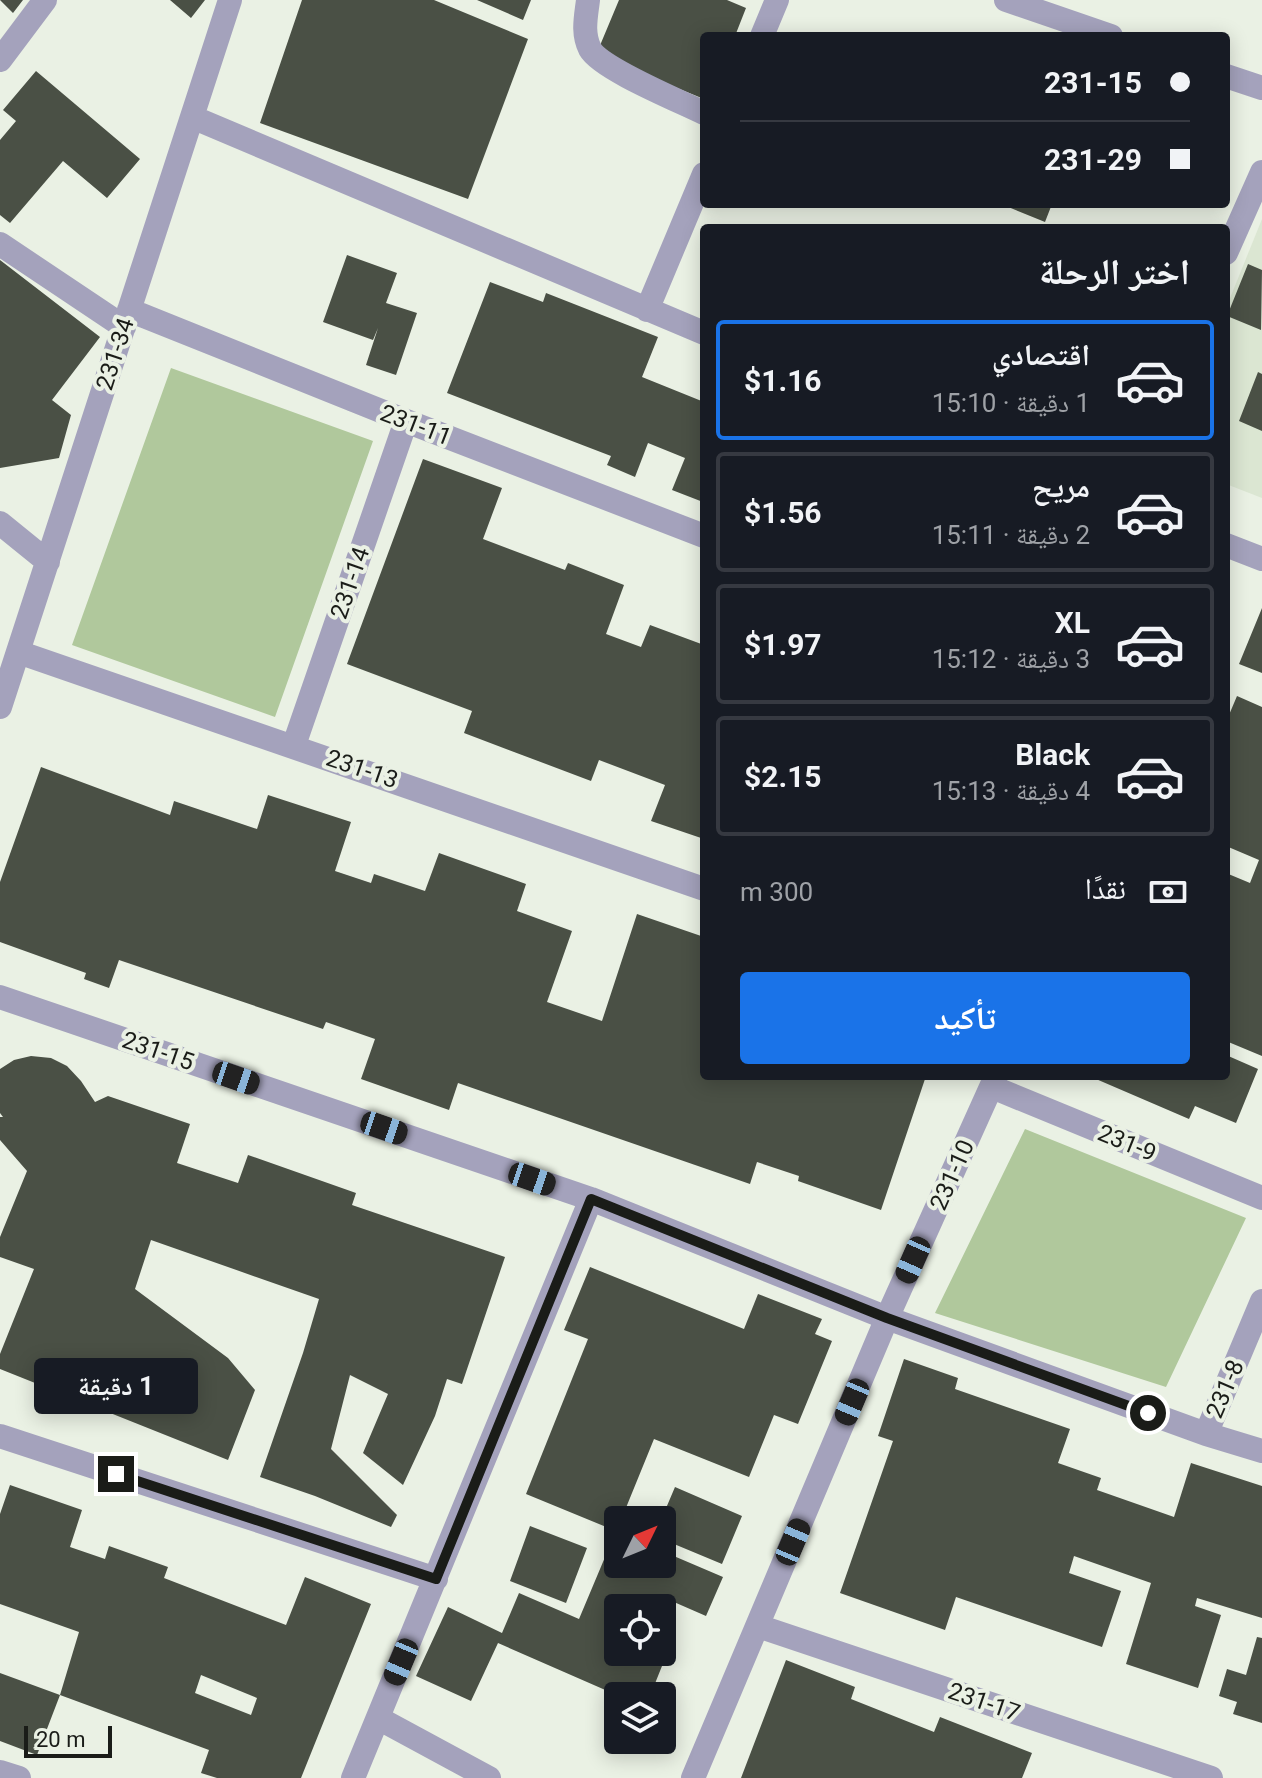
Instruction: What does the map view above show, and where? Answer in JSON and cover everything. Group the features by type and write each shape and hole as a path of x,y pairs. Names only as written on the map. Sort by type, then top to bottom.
{"street":[{"path":"3,50 45,0"},
{"name":"231-34","path":"0,707 230,0"},
{"path":"588,0 584,33 591,52 605,64 700,111"},
{"path":"764,32 777,0"},
{"path":"1006,0 1099,32"},
{"path":"1230,77 1262,88"},
{"path":"192,117 700,331"},
{"path":"1230,244 1262,172"},
{"path":"647,310 700,184"},
{"name":"231-11","path":"0,244 127,318 700,534"},
{"name":"231-14","path":"294,745 406,421"},
{"path":"0,523 48,562"},
{"path":"1230,547 1262,559"},
{"name":"231-13","path":"18,652 700,888"},
{"name":"231-15","path":"0,997 591,1199 887,1318 1206,1434 1262,1451"},
{"name":"231-9","path":"994,1082 1262,1198"},
{"name":"231-10","path":"693,1778 887,1318 994,1082"},
{"path":"353,1778 591,1199"},
{"name":"231-8","path":"1206,1434 1262,1301"},
{"path":"0,1436 436,1579"},
{"name":"231-17","path":"758,1626 1211,1778"},
{"path":"378,1718 489,1778"},
{"path":"0,1772 19,1778"}],"shaded area":[{"path":"1262,219 1262,498 1230,486 1230,298"}],"green space":[{"path":"171,368 373,441 275,717 72,645"},
{"path":"1025,1129 1246,1218 1166,1387 935,1313"}],"building":[{"path":"0,0 23,0 13,13"},
{"path":"170,0 205,0 191,18"},
{"path":"302,0 434,0 528,39 468,199 260,123"},
{"path":"477,0 531,0 523,20"},
{"path":"619,0 727,0 746,8 737,32 700,32 700,97 596,55"},
{"path":"36,71 140,159 107,198 63,161 10,223 0,215 0,140 16,121 3,110"},
{"path":"1011,208 1050,208 1045,222"},
{"path":"347,255 397,273 386,303 417,313 396,375 366,365 378,328 373,340 323,322"},
{"path":"0,260 100,337 52,400 71,415 59,458 0,468"},
{"path":"1248,264 1262,270 1261,330 1230,317 1230,309"},
{"path":"490,282 543,302 546,293 658,337 642,377 700,400 700,501 672,490 685,458 648,443 635,477 607,465 611,456 447,393"},
{"path":"1258,372 1262,374 1262,431 1239,421"},
{"path":"423,459 502,488 483,539 565,570 568,563 624,585 606,634 641,647 650,625 700,644 700,838 651,821 665,785 599,760 591,781 464,733 472,711 347,664"},
{"path":"1262,608 1262,673 1239,664"},
{"path":"1237,696 1262,707 1262,1056 1230,1043 1230,875 1250,883 1259,860 1230,848 1230,713"},
{"path":"41,767 170,815 174,801 257,829 268,795 351,822 335,871 371,883 374,874 425,891 439,853 526,884 517,911 572,931 547,1002 602,1021 637,914 700,936 700,1080 925,1080 881,1210 798,1181 799,1176 757,1162 750,1184 458,1083 449,1110 361,1079 375,1039 326,1022 323,1029 119,960 109,988 84,979 86,973 0,942 0,882"},
{"path":"31,1056 51,1058 67,1066 95,1102 108,1096 190,1124 177,1163 238,1183 248,1155 356,1193 352,1205 505,1257 462,1384 447,1379 435,1416 403,1485 363,1453 388,1394 350,1375 331,1449 397,1515 391,1527 260,1477 319,1299 151,1240 135,1289 228,1358 255,1390 228,1460 0,1369 0,1354 34,1269 0,1257 0,1237 27,1171 0,1140 0,1117 3,1117 0,1113 0,1069 14,1060"},
{"path":"1230,1057 1258,1069 1236,1123 1195,1106 1189,1119 1098,1080 1230,1080"},
{"path":"590,1267 744,1329 758,1294 822,1319 815,1334 832,1341 798,1424 774,1415 749,1477 654,1439 627,1506 604,1506 604,1526 526,1494 588,1339 564,1330"},
{"path":"904,1359 958,1378 955,1389 1070,1429 1058,1463 1101,1478 1097,1490 1174,1517 1191,1463 1262,1486 1262,1618 1197,1598 1195,1606 1221,1615 1198,1688 1126,1664 1151,1583 1074,1556 1069,1573 1121,1591 1102,1647 956,1597 945,1630 840,1593 893,1441 878,1436"},
{"path":"10,1485 82,1510 70,1547 105,1559 109,1546 168,1567 164,1578 286,1625 305,1577 371,1604 301,1778 217,1778 201,1773 209,1750 60,1695 79,1632 0,1604 0,1514","holes":["201,1675 257,1698 251,1715 195,1693"]},
{"path":"675,1487 742,1516 722,1564 676,1545 676,1506 667,1506"},
{"path":"530,1526 587,1548 566,1603 510,1581"},
{"path":"676,1557 723,1577 706,1616 676,1603 676,1594 604,1594 604,1666 662,1666 656,1682 604,1682 604,1689 498,1643 471,1701 416,1676 448,1607 502,1633 519,1593 579,1619 604,1560 604,1578 676,1578"},
{"path":"1257,1637 1262,1638 1262,1723 1233,1714 1237,1702 1219,1696 1227,1669 1246,1675"},
{"path":"786,1660 855,1687 851,1699 934,1732 940,1717 1032,1753 1022,1778 741,1778"},
{"path":"0,1673 60,1695 37,1755 0,1741"}],"route":[{"path":"116,1474 436,1579 591,1199 887,1318 1148,1413"}]}
